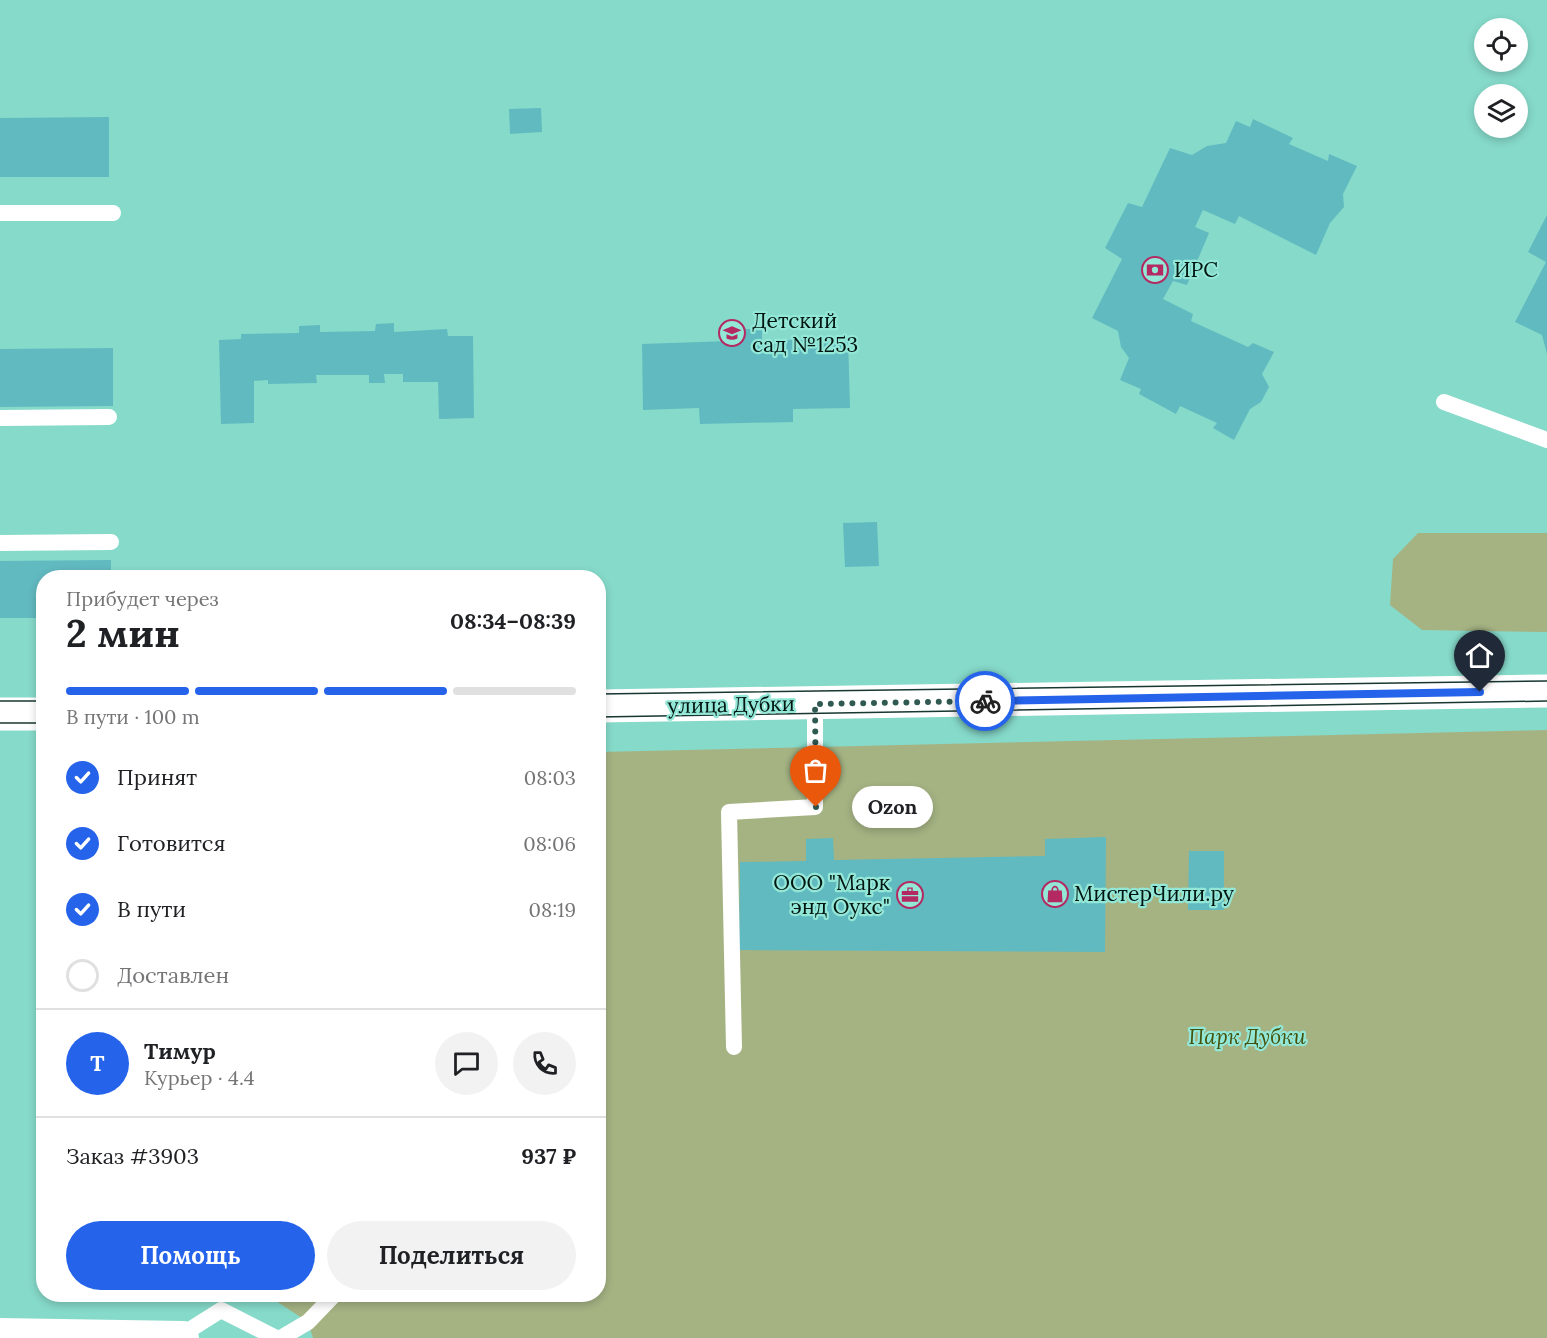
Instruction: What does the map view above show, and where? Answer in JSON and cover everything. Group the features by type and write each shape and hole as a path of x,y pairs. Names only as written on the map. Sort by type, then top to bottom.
{"street":[{"name":"улица Дубки","path":"606,706 1547,691"},
{"path":"0,714 36,714"},
{"path":"0,1331 184,1336"}],"lane":[{"path":"0,213 113,213"},
{"path":"1444,402 1547,440"},
{"path":"0,418 110,417"},
{"path":"0,543 111,542"},
{"path":"734,1047 729,812 816,807 815,704"},
{"path":"281,1338 308,1322 327,1302"},
{"path":"184,1336 221,1310 276,1338"}],"green space":[{"path":"1418,533 1547,533 1547,632 1422,630 1390,605 1393,559"},
{"name":"Парк Дубки","path":"1547,730 1547,1338 313,1338 308,1322 278,1302 606,1302 606,752"}],"building":[{"path":"541,108 542,132 510,134 509,109"},
{"path":"109,117 109,177 0,177 0,118"},
{"name":"ИРС","path":"1253,119 1293,138 1289,144 1328,161 1329,154 1357,166 1343,194 1344,207 1330,223 1316,255 1239,216 1235,224 1203,210 1195,227 1209,233 1187,285 1173,281 1163,299 1193,314 1191,321 1248,347 1253,343 1274,352 1262,374 1269,387 1261,402 1250,409 1234,440 1213,428 1217,423 1180,406 1176,414 1139,394 1141,389 1120,380 1129,358 1121,347 1118,331 1092,318 1122,259 1105,248 1128,203 1142,207 1170,148 1192,155 1207,146 1226,143 1236,121 1250,127"},
{"path":"1547,215 1547,354 1542,335 1515,322 1546,262 1528,252"},
{"path":"394,323 394,332 447,329 448,336 473,336 474,418 439,419 438,382 403,382 403,374 384,374 385,383 369,383 369,375 316,375 317,383 268,384 268,380 254,381 254,423 221,424 219,340 241,339 241,334 299,333 299,326 320,325 320,332 375,331 376,324"},
{"path":"728,329 762,329 762,341 848,338 850,408 793,409 793,422 700,424 699,408 643,410 642,344 729,341"},
{"path":"113,348 113,406 0,407 0,349"},
{"path":"877,522 879,566 845,567 843,523"},
{"path":"111,560 111,570 36,570 36,618 0,618 0,561"},
{"path":"1106,837 1105,952 739,950 740,862 806,861 806,839 833,838 834,860 1045,856 1045,839"},
{"path":"1189,851 1224,851 1224,910 1188,910"}],"tram line":[{"path":"606,694 1547,681"},
{"path":"0,701 36,701"},
{"path":"606,717 1547,701"},
{"path":"0,723 36,723"}],"way so far":[{"path":"816,807 815,704 985,701"}],"place":[{"name":"ИРС","path":"1155,270"},
{"name":"Детский сад №1253","path":"732,333"},
{"name":"Ozon","path":"816,807"},
{"name":"МистерЧили.ру","path":"1055,894"},
{"name":"ООО \"Марк энд Оукс\"","path":"910,895"}],"route":[{"path":"985,701 1480,692"}]}
